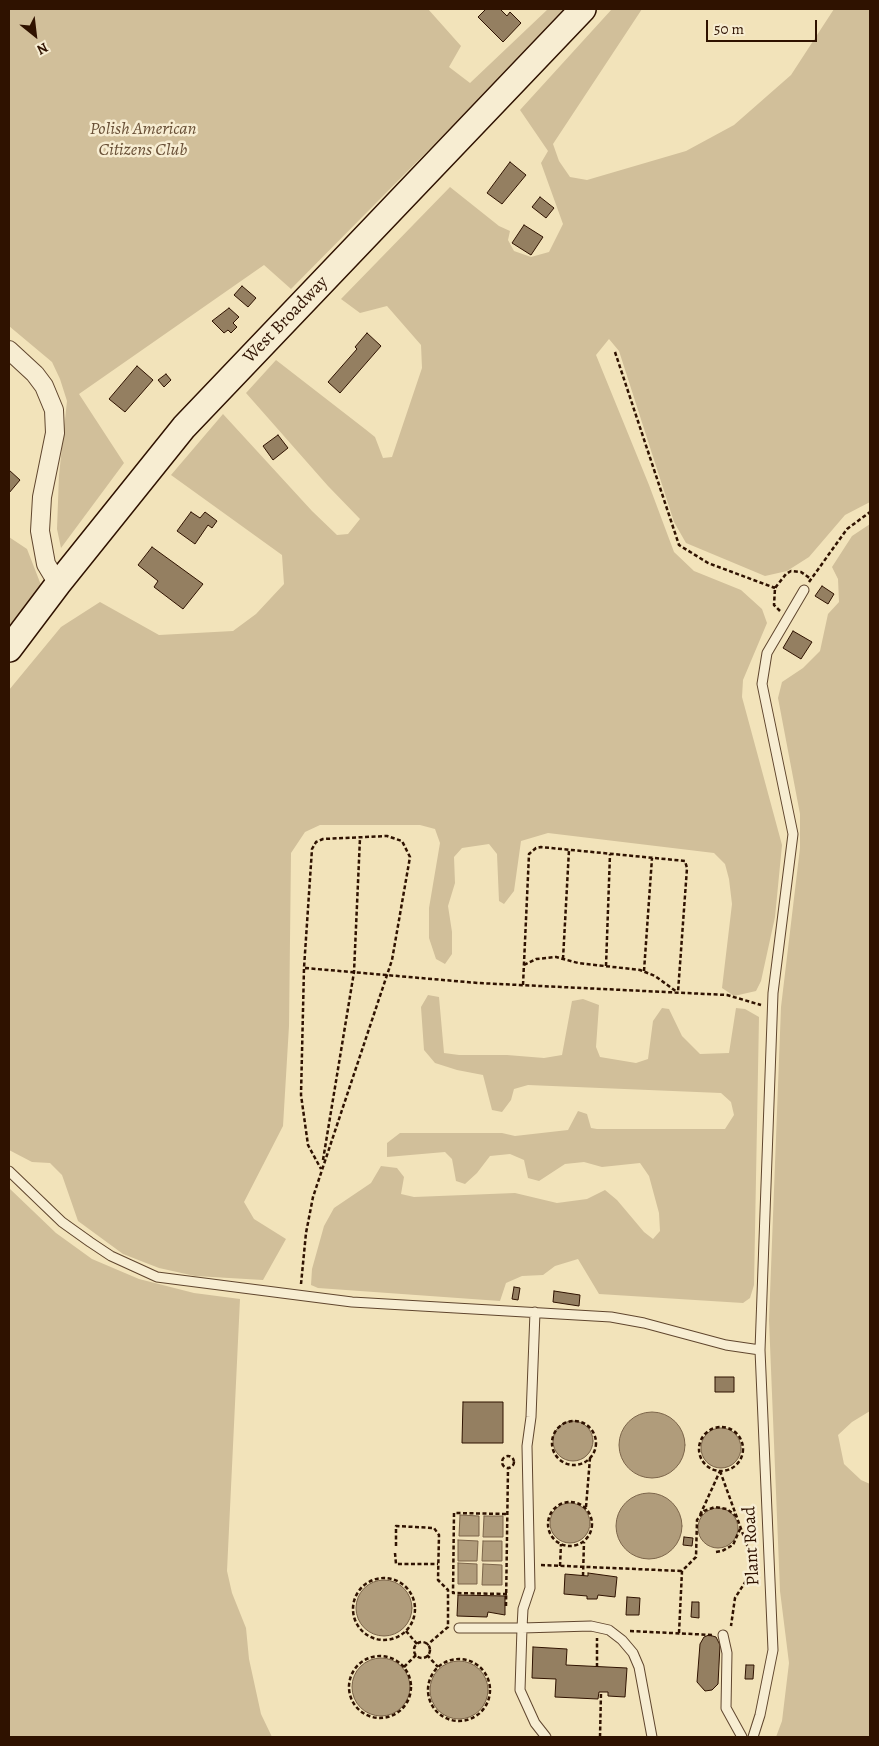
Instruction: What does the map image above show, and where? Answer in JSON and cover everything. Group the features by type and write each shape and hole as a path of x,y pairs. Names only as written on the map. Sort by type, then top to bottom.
{"main road":[{"name":"West Broadway","path":"9,649 58,584 184,427 583,9"}],"street":[{"path":"9,350 35,374 48,393 54,410 55,432 42,497 40,531 46,564 58,584"}],"lane":[{"name":"Plant Road","path":"753,1737 760,1715 773,1650 760,1350 773,1007 793,834 762,684 767,653 804,590"},
{"path":"9,1171 62,1222 110,1256 156,1277 180,1282 352,1302 611,1317 644,1323 731,1346 760,1350"},
{"path":"535,1312 531,1417 527,1446 530,1588 523,1608 520,1690 534,1723 546,1737"},
{"path":"459,1628 591,1626 609,1630 633,1653 639,1666 652,1737"},
{"path":"723,1635 727,1653 726,1708 742,1737"}],"path":[{"path":"615,352 678,545 708,562 775,588"},
{"path":"804,590 847,530 870,512"},
{"path":"788,616 774,604 775,588 780,580 792,571 801,572 811,579"},
{"path":"387,836 397,839 406,847 410,857 389,974 321,1169 308,1145 301,1095 304,968 314,844 323,839 387,836"},
{"path":"300,1296 306,1233 321,1169 354,972 360,837"},
{"path":"523,985 529,854 536,848 685,861 687,868 678,992"},
{"path":"563,959 570,850"},
{"path":"606,966 610,854"},
{"path":"644,971 652,858"},
{"path":"524,965 536,959 546,957 644,971 678,992"},
{"path":"304,968 523,985 727,995 773,1007"},
{"path":"586,1508 590,1458 596,1443 591,1429 578,1421 568,1421 559,1426 553,1435 552,1445 558,1459 572,1465 582,1463 590,1458"},
{"path":"609,1630 723,1635 733,1622 735,1598 751,1573 752,1558 720,1471 706,1465 700,1457 699,1447 702,1438 709,1430 724,1427 736,1432 743,1448 736,1465 729,1470 720,1471"},
{"path":"506,1606 508,1468 502,1462 504,1457 508,1456 513,1459 514,1463 508,1468"},
{"path":"679,1633 682,1571 696,1557 697,1520 720,1471"},
{"path":"566,1502 576,1502 586,1508 591,1515 592,1525 589,1535 584,1541 572,1546 561,1544 550,1532 548,1522 551,1513 558,1506 566,1502"},
{"path":"697,1520 704,1511 721,1507 732,1512 738,1522 739,1534 733,1545 716,1552"},
{"path":"453,1593 454,1513 508,1514"},
{"path":"396,1546 396,1526 434,1528 439,1535 438,1580 448,1592 507,1594"},
{"path":"583,1576 584,1541"},
{"path":"560,1566 561,1544"},
{"path":"395,1552 396,1564 438,1564"},
{"path":"530,1565 682,1571"},
{"path":"383,1578 398,1582 411,1592 415,1602 415,1613 412,1623 406,1631 398,1637 378,1639 362,1630 354,1613 357,1594 363,1586 372,1580 383,1578"},
{"path":"427,1645 448,1627 448,1592"},
{"path":"597,1667 598,1627"},
{"path":"406,1631 417,1644"},
{"path":"422,1642 427,1645 429,1650 427,1655 421,1658 416,1655 414,1649 417,1644 422,1642"},
{"path":"404,1666 416,1655"},
{"path":"427,1655 438,1667"},
{"path":"387,1657 404,1666 412,1686 405,1706 387,1717 371,1716 358,1708 350,1690 350,1680 360,1664 368,1659 387,1657"},
{"path":"456,1659 474,1662 482,1669 490,1686 487,1705 480,1713 472,1718 461,1721 450,1720 440,1715 433,1707 429,1697 428,1686 431,1676 438,1667 456,1659"},
{"path":"600,1737 601,1692"}],"green space":[{"name":"Polish American Citizens Club","path":"9,9 428,9 461,46 449,67 470,83 548,9 567,10 291,289 264,265 79,394 124,463 61,548 57,529 59,475 67,401 52,362 9,326"},
{"path":"612,9 642,9 553,144 559,161 570,177 587,180 686,151 734,125 791,75 834,9 870,9 870,502 845,515 809,557 787,571 765,576 686,543 674,522 619,351 609,339 596,355 674,552 694,571 741,590 762,609 767,623 743,680 742,697 782,845 775,917 761,981 756,991 734,996 722,988 732,904 725,864 714,853 548,833 521,841 514,891 504,904 499,901 497,854 489,844 462,848 454,857 455,883 448,906 452,932 452,954 445,964 436,959 429,938 429,908 440,843 435,829 420,825 320,825 305,832 291,853 289,1026 283,1126 244,1202 254,1219 286,1239 263,1280 195,1276 159,1268 123,1254 78,1221 62,1175 50,1163 32,1162 9,1150 9,690 61,627 100,602 159,635 233,631 256,614 284,584 282,555 171,475 223,414 312,511 337,535 348,534 360,519 328,486 246,393 276,360 375,437 383,458 392,457 422,368 421,345 387,306 360,313 341,299 450,187 499,226 510,231 508,240 514,251 531,257 549,252 563,224 541,163 548,151 520,110"},
{"path":"870,524 870,1411 852,1422 838,1435 844,1464 861,1480 870,1484 870,1737 776,1737 782,1721 789,1663 780,1591 769,1320 781,1007 800,848 800,814 778,698 782,682 803,668 820,651 828,614 839,602 838,579 832,567 852,536"},
{"path":"9,537 27,549 41,585 9,627"},
{"path":"428,995 439,997 444,1053 459,1055 507,1055 544,1058 562,1055 572,1001 583,999 599,1005 596,1047 600,1057 636,1063 648,1059 653,1021 662,1008 669,1009 682,1036 700,1054 729,1053 736,1008 745,1009 759,1017 754,1285 750,1298 743,1303 599,1294 578,1259 555,1266 543,1275 522,1276 506,1283 500,1301 318,1288 311,1285 312,1269 324,1226 334,1208 371,1183 381,1166 397,1168 404,1177 401,1194 414,1197 515,1193 557,1203 587,1199 605,1190 617,1200 644,1232 653,1239 660,1231 659,1213 649,1176 640,1163 602,1167 584,1162 565,1164 539,1181 528,1178 524,1160 510,1154 490,1156 477,1173 465,1184 456,1181 452,1159 445,1152 387,1157 387,1143 400,1133 502,1133 515,1136 568,1130 578,1111 587,1114 591,1128 597,1129 725,1129 734,1115 731,1102 721,1093 528,1085 514,1089 511,1100 502,1112 492,1110 483,1075 435,1063 424,1050 421,1007"},
{"path":"9,1188 56,1233 92,1259 139,1279 194,1293 240,1299 227,1571 232,1593 246,1628 249,1659 261,1714 272,1737 9,1737"}],"shaded area":[{"path":"645,1412 659,1412 671,1417 680,1426 685,1438 683,1458 676,1469 659,1478 645,1478 633,1473 624,1464 619,1452 619,1438 624,1426 633,1417"},
{"path":"573,1421 587,1427 593,1441 587,1455 573,1461 559,1455 553,1441 559,1427"},
{"path":"721,1428 735,1434 741,1448 735,1462 721,1468 707,1462 701,1448 707,1434"},
{"path":"642,1493 656,1493 668,1498 677,1507 682,1519 680,1539 673,1550 656,1559 642,1559 630,1554 621,1545 616,1533 616,1519 621,1507 630,1498"},
{"path":"570,1503 584,1509 590,1523 584,1537 570,1543 556,1537 550,1523 556,1509"},
{"path":"718,1508 732,1514 738,1528 732,1542 718,1548 704,1542 698,1528 704,1514"},
{"path":"460,1515 479,1516 479,1536 459,1536"},
{"path":"484,1516 503,1516 503,1537 483,1537"},
{"path":"458,1540 478,1541 477,1561 458,1561"},
{"path":"483,1541 502,1541 502,1561 482,1561"},
{"path":"458,1563 477,1564 477,1584 458,1584"},
{"path":"483,1564 502,1565 502,1585 482,1585"},
{"path":"378,1580 390,1580 400,1584 408,1592 412,1608 408,1624 400,1632 390,1636 378,1636 368,1632 360,1624 356,1614 356,1602 360,1592 368,1584"},
{"path":"381,1658 397,1663 405,1671 410,1687 405,1703 397,1711 381,1716 365,1711 357,1703 352,1687 357,1671 365,1663"},
{"path":"459,1661 475,1666 483,1674 488,1690 483,1706 475,1714 459,1719 443,1714 435,1706 430,1690 435,1674 443,1666"}],"building":[{"path":"486,9 500,9 507,16 510,12 521,23 503,42 478,17"},
{"path":"510,162 526,175 502,204 487,193"},
{"path":"540,197 554,208 546,218 532,207"},
{"path":"524,225 543,237 531,255 512,243"},
{"path":"242,286 256,298 248,307 234,295"},
{"path":"229,308 239,317 233,323 237,327 231,333 228,330 224,333 212,321"},
{"path":"367,333 381,346 340,393 328,382 357,349 355,347"},
{"path":"137,366 153,380 125,412 109,399"},
{"path":"166,374 171,380 164,387 158,380"},
{"path":"278,435 288,448 273,460 263,446"},
{"path":"9,470 20,480 9,493"},
{"path":"191,512 200,518 205,512 217,521 212,528 208,525 195,544 177,531"},
{"path":"152,547 203,584 183,609 154,587 158,581 138,565"},
{"path":"822,586 834,594 828,604 815,596"},
{"path":"793,631 812,642 801,659 783,648"},
{"path":"514,1287 520,1288 518,1300 512,1299"},
{"path":"554,1291 580,1295 579,1306 553,1302"},
{"path":"715,1377 734,1377 734,1392 715,1392"},
{"path":"463,1402 503,1402 503,1443 462,1443"},
{"path":"684,1537 693,1538 692,1546 683,1545"},
{"path":"588,1573 617,1577 615,1597 598,1595 597,1599 587,1599 587,1596 564,1594 565,1574 588,1576"},
{"path":"458,1595 505,1596 505,1615 488,1612 487,1617 457,1616"},
{"path":"627,1597 640,1598 639,1615 626,1615"},
{"path":"692,1602 699,1602 699,1618 691,1617"},
{"path":"709,1635 716,1637 720,1645 718,1684 712,1690 705,1691 697,1682 700,1644 704,1637"},
{"path":"533,1647 567,1649 566,1665 627,1668 625,1697 608,1696 608,1692 599,1692 598,1699 555,1697 556,1679 532,1678"},
{"path":"746,1665 754,1665 753,1679 745,1679"}]}
